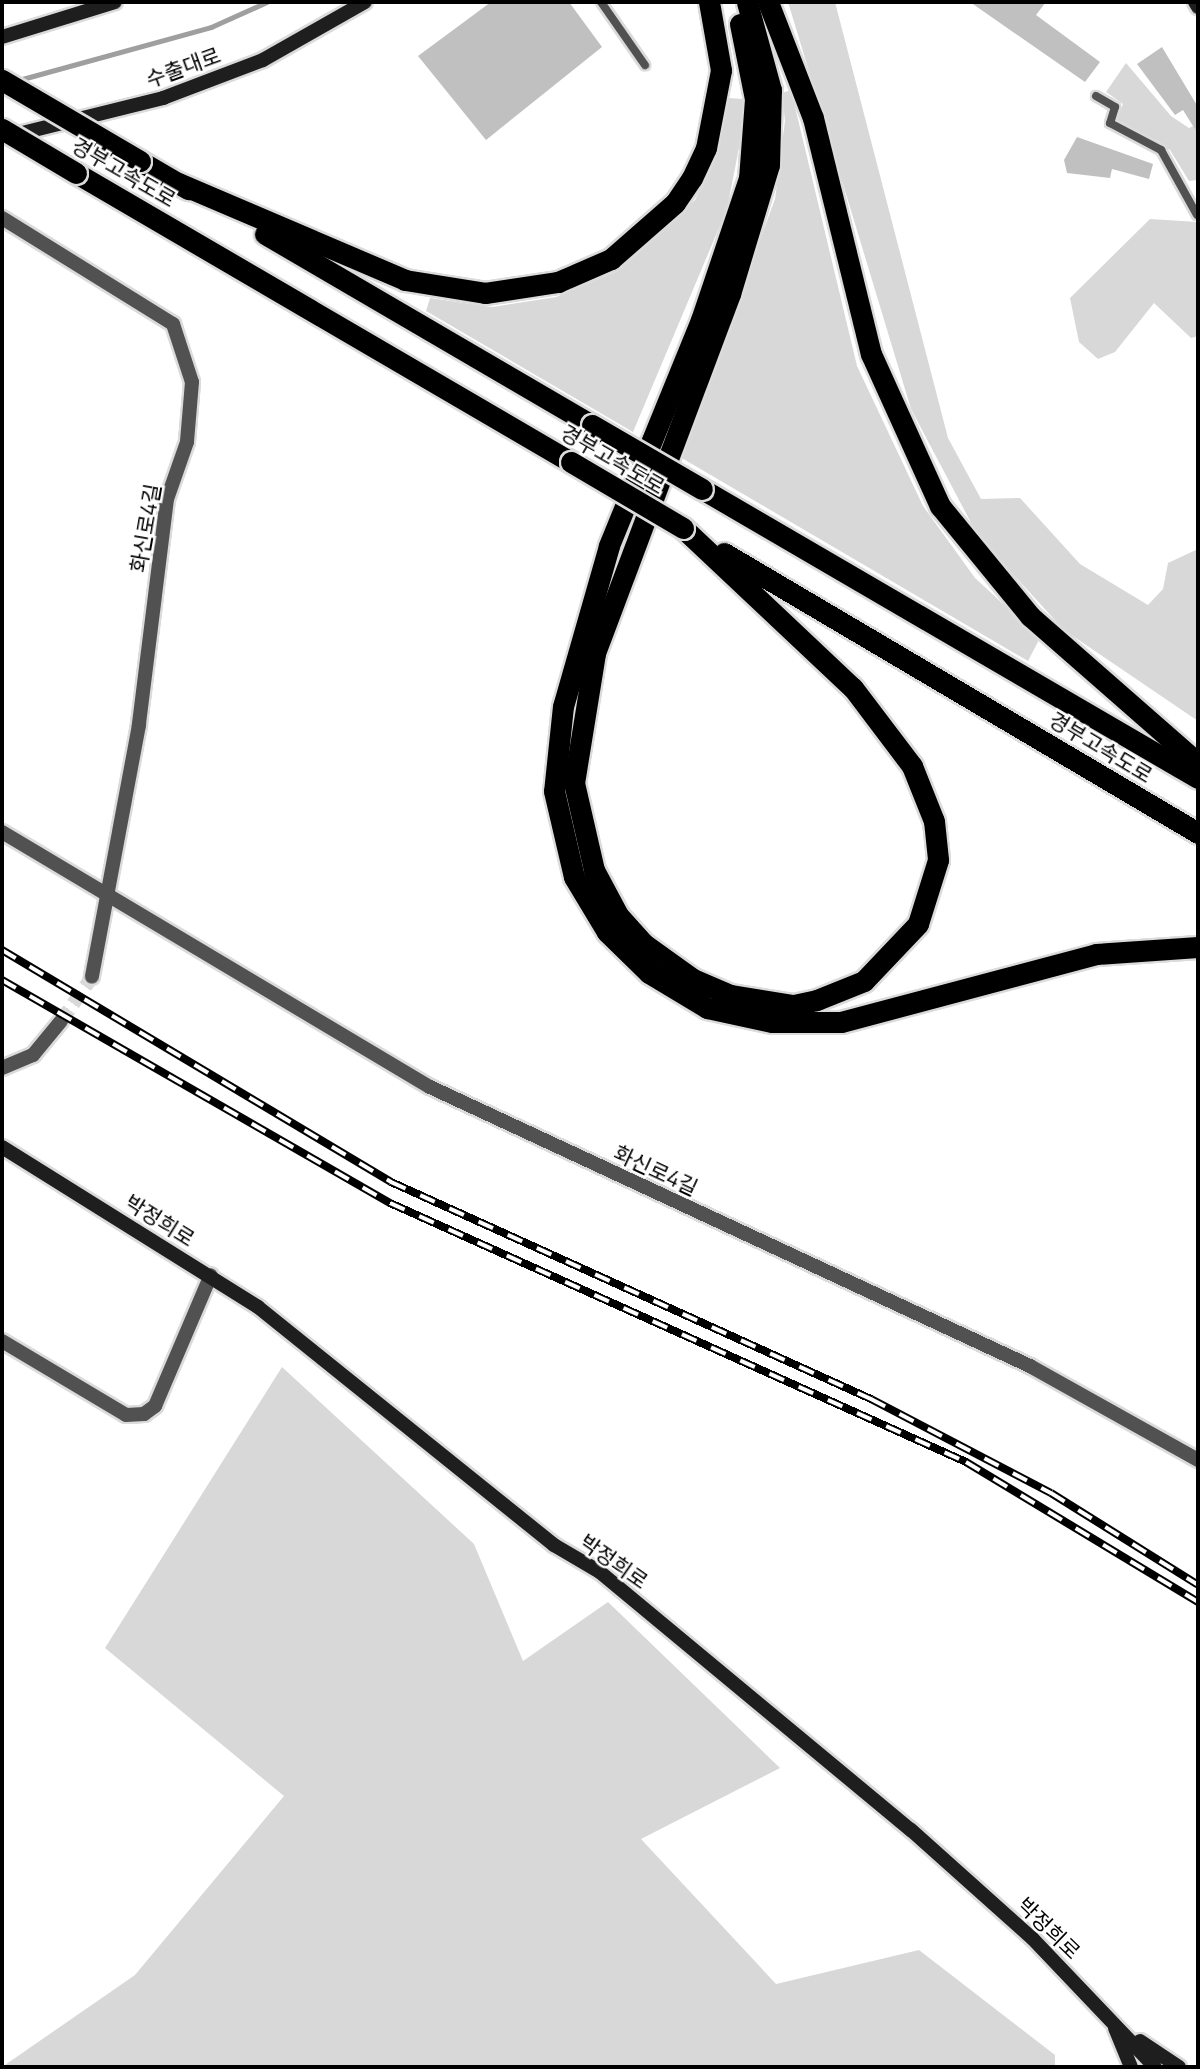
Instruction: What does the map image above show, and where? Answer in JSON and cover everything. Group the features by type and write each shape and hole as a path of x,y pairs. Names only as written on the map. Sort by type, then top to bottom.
{"highway":[{"path":"178,183 405,280 477,293 558,282 632,242 692,178 706,148 721,70 709,2"},
{"path":"733,2 755,99 749,178 701,320 609,546 563,706 554,791 579,886 607,932 649,974 707,1008 772,1022 841,1022 1096,954 1198,947"},
{"path":"683,528 853,688 912,766 934,821 938,860 918,924 864,981 817,1000 793,1005 730,995 693,979 644,944 618,915 594,870 574,783 595,653 730,294 769,165 771,90 747,2"},
{"path":"768,2 813,118 871,354 940,506 1030,617 1198,763"},
{"name":"경부고속도로","path":"2,80 1198,778"},
{"name":"경부고속도로","path":"2,129 1198,833"}],"street":[{"path":"2,37 115,2"},
{"name":"수출대로","path":"2,138 163,98 263,60 365,2"},
{"path":"1195,2 1198,7"},
{"name":"화신로4길","path":"2,218 173,324 192,382 187,442 167,499 139,726 92,978"},
{"name":"화신로4길","path":"2,832 106,899 430,1087 1030,1366 1198,1460"},
{"path":"2,1068 33,1055 61,1021"},
{"name":"박정희로","path":"2,1147 211,1275 554,1545 621,1590 911,1830 1032,1938 1155,2067"},
{"path":"2,1341 126,1415 144,1414 155,1406 211,1275"},
{"path":"1112,2021 1131,2067"},
{"path":"1112,2021 1179,2067"}],"lane":[{"path":"601,2 645,65"},
{"path":"1096,96 1115,107 1110,123 1161,150 1197,215"}],"shaded area":[{"path":"788,2 835,2 948,438 981,499 1020,498 1080,564 1148,605 1163,589 1168,563 1198,549 1198,721 1064,630 978,536 911,409"},
{"path":"1126,63 1171,116 1189,128 1198,124 1198,180 1189,181 1170,150 1116,120 1123,104 1106,92"},
{"path":"791,90 857,366 923,506 975,578 1040,638 1028,661 680,457 775,199 785,121 782,93"},
{"path":"729,98 743,99 744,122 727,209 633,432 426,311 430,298 492,307 556,297 618,271 695,200 711,169"},
{"path":"1150,219 1198,222 1198,336 1191,338 1154,303 1115,352 1098,359 1079,342 1070,298"},
{"path":"282,1367 474,1544 523,1661 608,1602 780,1768 641,1839 776,1984 919,1950 1055,2055 1055,2067 2,2067 135,1975 284,1796 105,1648"}],"building":[{"path":"491,2 569,2 602,47 486,140 418,56"},
{"path":"970,2 1046,2 1036,15 1100,62 1085,82"},
{"path":"1162,47 1198,107 1198,134 1183,110 1175,115 1137,64"},
{"path":"1077,137 1153,164 1149,179 1112,169 1110,178 1067,173 1064,160"}],"waterway":[{"path":"15,81 211,27 267,2"}],"tunnel":[{"path":"61,1021 92,977"}],"railway":[{"path":"2,950 391,1182 871,1399 1051,1493 1198,1585"},
{"path":"2,980 390,1203 966,1462 1198,1602"}]}
